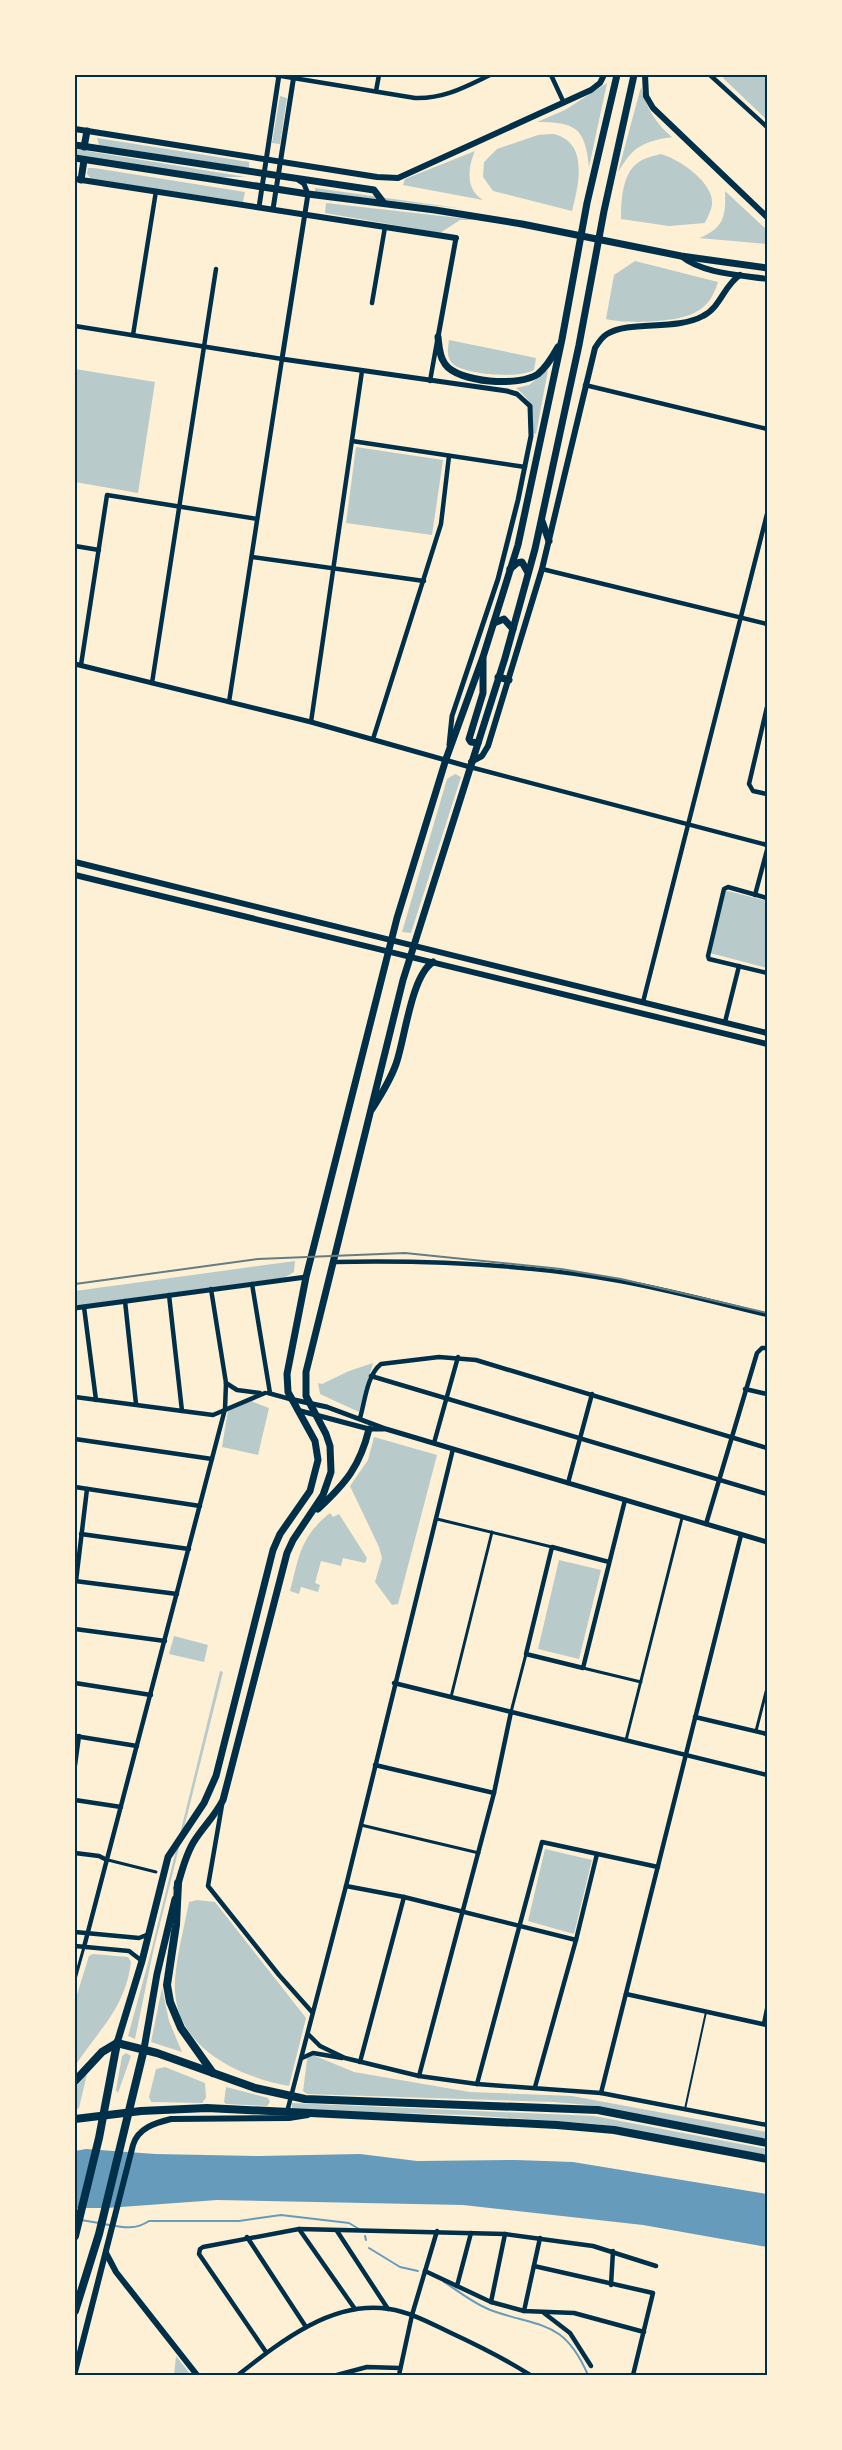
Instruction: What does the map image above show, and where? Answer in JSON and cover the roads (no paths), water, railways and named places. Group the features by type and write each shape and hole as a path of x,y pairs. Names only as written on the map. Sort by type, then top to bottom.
{"highway":[{"path":"178,1884 176,1925 167,1985 170,2002 181,2028 214,2074"},
{"path":"76,2232 99,2138 117,2043"},
{"path":"75,2081 102,2052 117,2043 144,2049 260,2090 291,2097 317,2100 598,2110 767,2143"},
{"path":"75,2311 99,2234 144,2049"},
{"path":"75,2119 103,2114 207,2108 595,2127 767,2159"}],"main road":[{"path":"75,129 376,177 398,178 596,87 604,75"},
{"path":"117,2043 142,1961 168,1857 204,1803 216,1776 273,1550 280,1534 305,1500 314,1481 318,1460 315,1441 290,1399 287,1374 306,1277 391,940 446,759 483,657 524,520 562,339 586,208 617,75"},
{"path":"144,2049 157,1974 185,1861 194,1842 211,1821 223,1800 287,1553 293,1540 323,1496 331,1472 330,1446 306,1396 306,1372 413,945 513,629 542,519 634,75"},
{"path":"645,75 646,96 654,110 767,217"},
{"path":"84,147 87,131"},
{"path":"75,145 374,190 383,202"},
{"path":"75,158 262,188 383,202 522,224 681,256 767,268"},
{"path":"84,160 78,180 456,238"},
{"path":"681,256 689,263 704,268 767,279"},
{"path":"471,765 482,756 488,746 509,681 542,569 595,348 608,333 675,324 703,317 718,304 732,281 741,275"},
{"path":"438,337 441,357 452,371 462,375 508,382 538,374 562,339"},
{"path":"542,519 549,541"},
{"path":"510,569 522,562 528,573"},
{"path":"493,624 504,619 513,629"},
{"path":"478,743 471,742 469,739 483,693 483,657"},
{"path":"498,677 509,681"},
{"path":"75,862 767,1033"},
{"path":"75,875 767,1044"},
{"path":"369,1114 386,1088 396,1063 420,975 433,962"},
{"path":"309,1517 346,1481 358,1464 369,1429"},
{"path":"75,2372 133,2145 138,2135 148,2127 171,2119 289,2118 315,2114"},
{"path":"106,2253 116,2272 197,2375"}],"street":[{"path":"259,207 277,75 431,99 447,95 490,75"},
{"path":"376,91 379,75"},
{"path":"551,75 564,103"},
{"path":"710,75 716,77 767,127"},
{"path":"273,209 293,76"},
{"path":"472,76 475,82"},
{"path":"229,702 308,194 304,184 297,179"},
{"path":"133,335 156,192"},
{"path":"372,303 384,227"},
{"path":"430,381 456,238"},
{"path":"152,683 216,269"},
{"path":"75,326 507,391 525,399 530,406 532,424 525,467 498,579 452,716 449,750"},
{"path":"311,722 362,370"},
{"path":"585,385 767,429"},
{"path":"352,441 525,467"},
{"path":"373,739 441,524 449,456"},
{"path":"257,519 107,495 78,665 311,722 767,845"},
{"path":"643,1002 767,514"},
{"path":"75,546 99,550"},
{"path":"252,557 424,581"},
{"path":"542,569 767,624"},
{"path":"767,707 749,784 753,791 767,794"},
{"path":"755,895 767,850"},
{"path":"767,898 728,887 724,889 708,956 709,959 767,974"},
{"path":"725,1023 739,966"},
{"path":"334,1262 455,1263 573,1274 622,1282 767,1315"},
{"path":"75,1308 306,1277"},
{"path":"252,1284 267,1393"},
{"path":"75,1979 225,1409 226,1383 212,1290"},
{"path":"169,1295 182,1411"},
{"path":"125,1301 136,1404"},
{"path":"84,1306 96,1400"},
{"path":"706,1524 757,1353 764,1348"},
{"path":"360,1418 371,1376 381,1364 458,1357 493,1364 767,1448"},
{"path":"434,1443 458,1357"},
{"path":"371,1376 767,1494"},
{"path":"226,1383 244,1392 267,1393 309,1402 386,1429 767,1542"},
{"path":"746,1389 767,1394"},
{"path":"75,1396 213,1415 267,1393"},
{"path":"568,1483 592,1394"},
{"path":"296,1410 315,1413 369,1429 386,1429"},
{"path":"75,1439 212,1459"},
{"path":"287,2112 346,1886 453,1449"},
{"path":"75,1487 200,1506"},
{"path":"87,1489 75,1581 177,1594"},
{"path":"583,1668 625,1500"},
{"path":"627,1740 682,1517"},
{"path":"435,1518 609,1562"},
{"path":"451,1697 492,1533"},
{"path":"81,1534 189,1549"},
{"path":"601,2092 741,1534"},
{"path":"419,2076 494,1793 511,1712 552,1548"},
{"path":"75,1629 165,1641"},
{"path":"526,1654 641,1682"},
{"path":"75,1683 151,1695"},
{"path":"394,1683 767,1775"},
{"path":"756,1731 767,1688"},
{"path":"695,1717 767,1734"},
{"path":"75,1765 77,1736 137,1746"},
{"path":"375,1765 494,1793"},
{"path":"75,1800 121,1807"},
{"path":"223,1800 208,1886 279,1975 312,2012"},
{"path":"360,1825 478,1853"},
{"path":"477,2084 542,1842 658,1867"},
{"path":"75,1853 99,1856 156,1872"},
{"path":"535,2087 576,1940 597,1854"},
{"path":"346,1886 576,1940"},
{"path":"360,2062 404,1898"},
{"path":"75,1932 139,1938 149,1934"},
{"path":"75,1946 129,1951 142,1961"},
{"path":"626,1995 765,2024 767,2009"},
{"path":"308,2034 320,2046 345,2058"},
{"path":"302,2058 313,2053 345,2058 419,2076 477,2084 601,2092 767,2125"},
{"path":"299,2229 355,2309"},
{"path":"266,2352 199,2254 203,2247 299,2229 437,2231 540,2238 613,2251 657,2266"},
{"path":"337,2231 388,2309"},
{"path":"399,2375 412,2315 437,2231"},
{"path":"457,2286 471,2233"},
{"path":"491,2302 505,2234"},
{"path":"247,2237 306,2327"},
{"path":"524,2311 540,2238"},
{"path":"611,2285 613,2251"},
{"path":"534,2266 653,2294 633,2375"},
{"path":"425,2271 491,2302 524,2311 574,2313 644,2332"},
{"path":"238,2375 266,2352 306,2327 355,2309 388,2309 412,2315 490,2351 530,2375"},
{"path":"544,2313 570,2332 591,2366"},
{"path":"337,2375 367,2367 400,2368"}],"lane":[{"path":"686,2109 706,2012"}],"water":[{"path":"86,2149 155,2154 260,2156 360,2154 417,2161 573,2162 767,2194 767,2247 643,2225 463,2205 217,2200 75,2208 75,2151"}],"waterway":[{"path":"104,2224 133,2227 149,2221 239,2221 281,2215 349,2223 359,2229"},
{"path":"75,2219 99,2223"},
{"path":"365,2236 366,2240"},
{"path":"369,2248 400,2267 418,2271"},
{"path":"444,2282 486,2308 538,2324 560,2335 570,2344 588,2375"}],"railway":[{"path":"75,1284 258,1259 405,1253 561,1269 621,1279 767,1313"}]}
